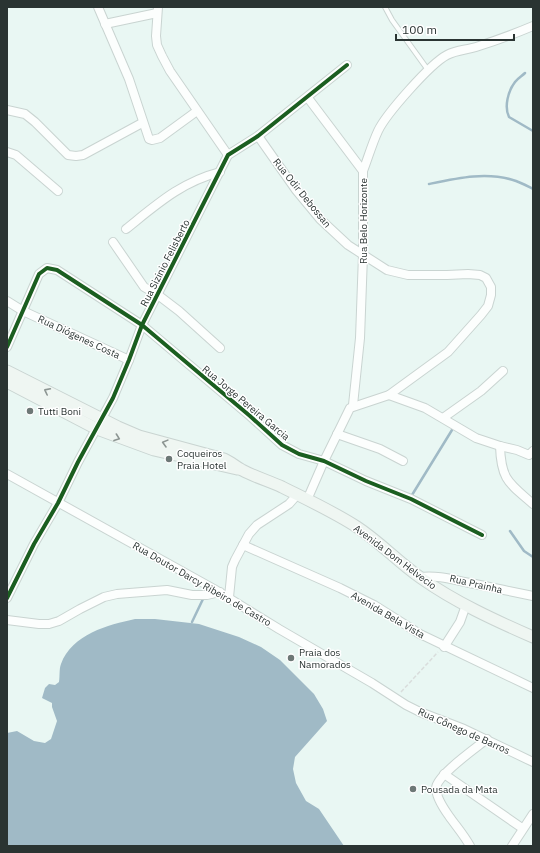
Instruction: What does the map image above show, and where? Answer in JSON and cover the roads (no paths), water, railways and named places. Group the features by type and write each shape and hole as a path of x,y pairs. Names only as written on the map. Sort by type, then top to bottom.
{"street":[{"path":"98,7 129,79 142,123 149,139 154,140 197,111"},
{"path":"105,24 158,10 156,36 157,44 170,71 228,155 258,136 308,98 347,65"},
{"path":"363,171 378,130 387,115 428,70 445,56 457,51 473,48 513,35 533,26"},
{"name":"Rua Belo Horizonte","path":"308,98 363,171 363,255 360,338 353,406"},
{"path":"7,110 25,114 35,122 62,150 72,156 83,155 142,123"},
{"name":"Rua Odir Debossan","path":"258,136 296,190 320,219 348,246 387,270 408,275 468,274 486,278 489,281 491,295 488,306 481,315 448,352 389,395"},
{"path":"7,152 16,154 58,191"},
{"name":"Rua Sizinio Felisberto","path":"7,598 34,544 97,430 129,360 142,325 228,155"},
{"path":"126,230 166,197 203,176 220,172"},
{"path":"112,242 144,286 179,311 220,348"},
{"name":"Rua Jorge Pereira Garcia","path":"23,311 39,274 47,268 52,268 63,273 142,325 282,445 299,454 324,462 411,499 482,536"},
{"name":"Rua Diógenes Costa","path":"7,301 23,311 129,360"},
{"path":"7,347 23,311"},
{"path":"443,418 482,391 503,371"},
{"path":"7,372 139,436 224,459 241,470"},
{"path":"7,382 97,430 154,450 241,470"},
{"path":"307,500 347,411 353,406 389,395 425,408 476,438 532,456"},
{"path":"337,434 380,449 403,461"},
{"path":"500,446 501,465 506,477 511,484 533,504"},
{"name":"Avenida Dom Helvecio","path":"241,470 297,495 355,526 377,541 419,577 444,593 530,636"},
{"name":"Rua Doutor Darcy Ribeiro de Castro","path":"7,474 220,592 396,698"},
{"path":"229,598 232,567 243,545 257,525 284,508 297,495"},
{"name":"Avenida Bela Vista","path":"243,545 340,588 374,605 420,634 444,647 533,688"},
{"name":"Rua Prainha","path":"419,577 447,577 533,596"},
{"path":"7,620 48,624 59,621 104,597 117,594 167,590 192,595 207,595 220,592"},
{"path":"444,647 460,622 466,605"},
{"name":"Rua Cônego de Barros","path":"396,698 420,712 487,739 533,762"},
{"path":"470,846 448,815 437,792 438,782 444,774 487,739"},
{"path":"444,774 522,828"},
{"path":"512,846 522,828 533,814"}],"lane":[{"path":"385,7 392,20 428,70"}],"water":[{"path":"135,619 155,619 199,624 239,637 261,647 280,660 314,694 323,709 327,721 295,757 293,769 296,783 306,801 319,809 344,846 7,846 7,733 17,731 34,741 45,743 51,739 57,721 52,703 42,698 45,688 49,684 55,685 59,682 60,666 66,654 73,645 92,632 114,624"}],"waterway":[{"path":"525,73 517,79 513,86 509,94 507,109 509,117 533,131"},
{"path":"429,184 472,176 495,176 516,181 533,189"},
{"path":"412,495 452,430"},
{"path":"510,531 524,551 533,557"},
{"path":"192,622 203,599"}],"place":[{"name":"Tutti Boni","path":"30,411"},
{"name":"Coqueiros Praia Hotel","path":"169,459"},
{"name":"Praia dos Namorados","path":"291,658"},
{"name":"Pousada da Mata","path":"413,789"}]}
